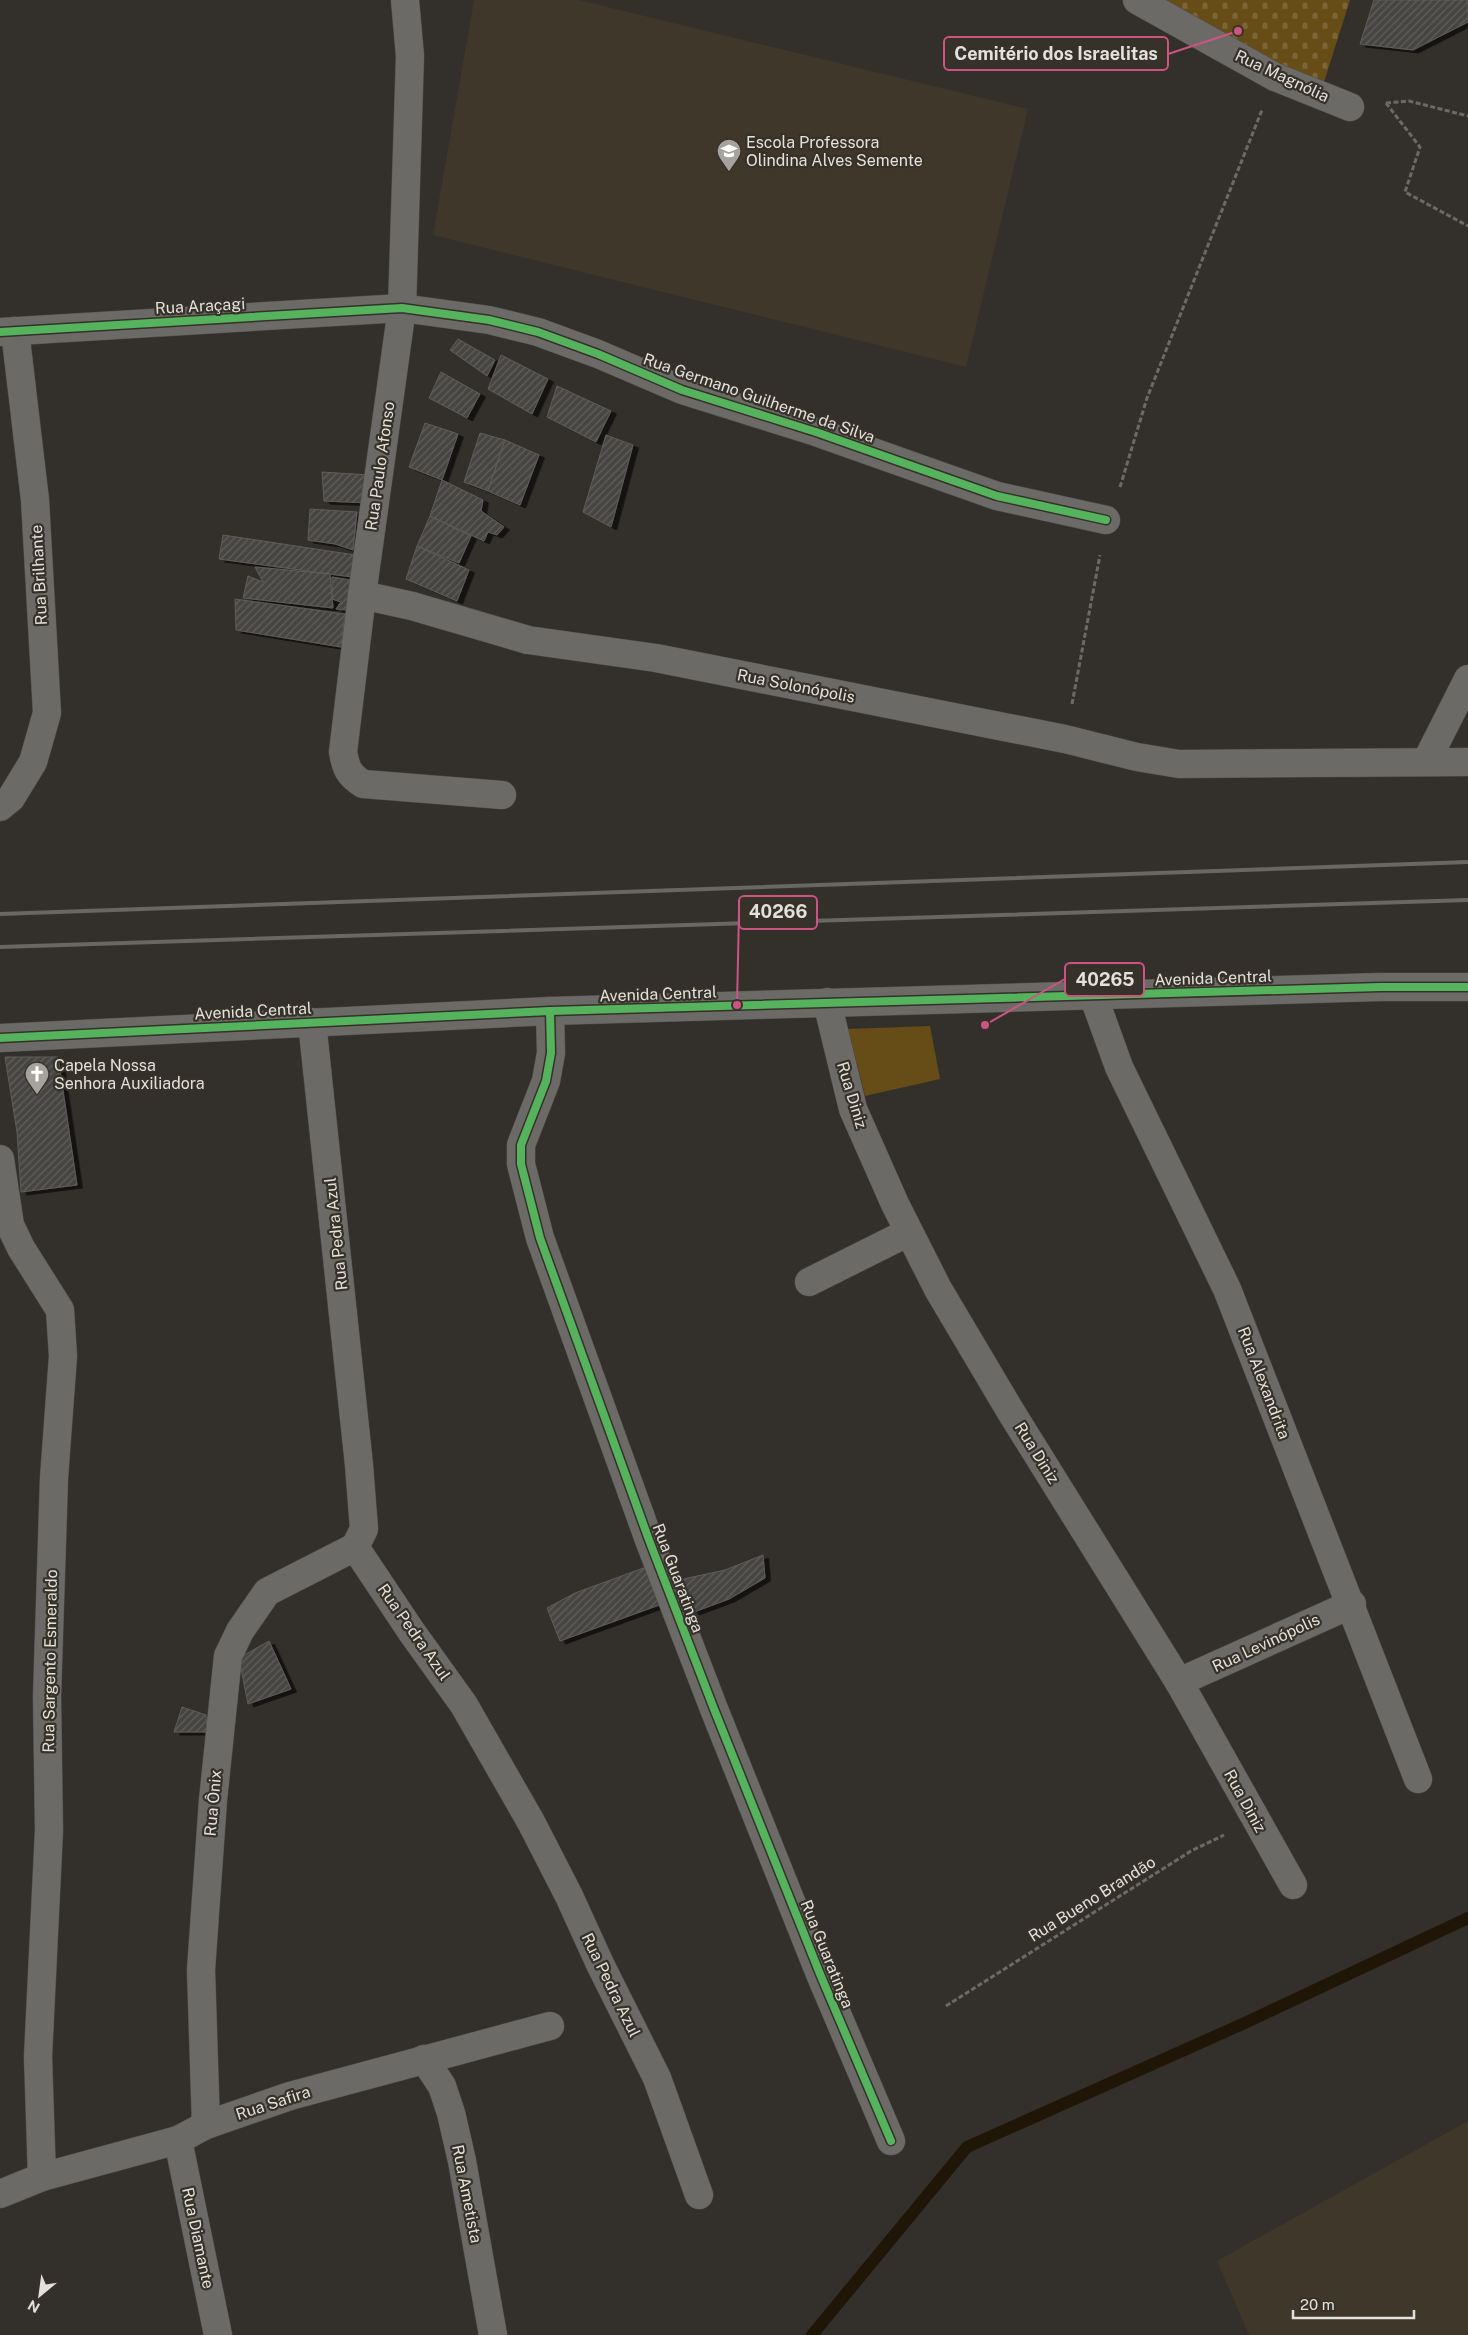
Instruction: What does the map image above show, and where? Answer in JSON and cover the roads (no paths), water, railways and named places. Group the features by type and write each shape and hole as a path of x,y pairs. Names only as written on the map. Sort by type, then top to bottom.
{"street":[{"name":"Rua Paulo Afonso","path":"406,0 410,56 402,308 362,595 343,752 345,767 351,776 363,784 502,795"},
{"name":"Rua Magnólia","path":"1137,0 1275,77 1350,107"},
{"name":"Rua Araçagi","path":"7,331 402,308"},
{"name":"Rua Germano Guilherme da Silva","path":"402,308 489,320 538,332 598,354 682,390 816,432 997,496 1106,520"},
{"name":"Rua Brilhante","path":"0,807 11,798 33,762 47,712 35,500 7,331"},
{"name":"Rua Solonópolis","path":"362,595 412,606 528,640 656,658 1065,739 1137,757 1179,764 1426,762"},
{"path":"1468,679 1426,762 1468,762"},
{"name":"Avenida Central","path":"0,1038 550,1011 1093,995 1468,987"},
{"name":"Rua Alexandrita","path":"1093,995 1119,1067 1227,1288 1352,1604 1418,1779"},
{"name":"Rua Diniz","path":"827,1002 852,1109 909,1232 938,1289 1001,1396 1179,1682 1293,1885"},
{"name":"Rua Guaratinga","path":"550,1011 551,1053 546,1081 521,1145 521,1164 540,1238 649,1540 710,1700 820,1974 891,2141"},
{"name":"Rua Pedra Azul","path":"312,1022 360,1474 364,1529 356,1546 411,1631 464,1705 531,1822 657,2078 698,2196"},
{"name":"Rua Sargento Esmeraldo","path":"0,1159 10,1225 21,1248 60,1310 63,1356 54,1478 48,1687 49,1830 38,2057 42,2178"},
{"path":"809,1282 909,1232"},
{"name":"Rua Ônix","path":"206,2125 201,1970 213,1800 228,1656 240,1631 267,1592 356,1546"},
{"name":"Rua Levinópolis","path":"1179,1682 1352,1604"},
{"name":"Rua Safira","path":"0,2194 42,2178 178,2140 206,2125 290,2096 550,2026"},
{"name":"Rua Ametista","path":"424,2059 442,2086 451,2113 462,2161 493,2335"},
{"name":"Rua Diamante","path":"178,2140 218,2335"}],"waterway":[{"path":"812,2335 967,2147 1247,2022 1468,1918"}],"railway":[{"path":"0,914 1468,862"},
{"path":"0,947 1468,900"}],"place":[{"name":"Cemitério dos Israelitas","path":"1238,31"},
{"name":"Escola Professora Olindina Alves Semente","path":"729,172"},
{"name":"40266","path":"737,1005"},
{"name":"40265","path":"985,1025"},
{"name":"Capela Nossa Senhora Auxiliadora","path":"37,1095"}]}
